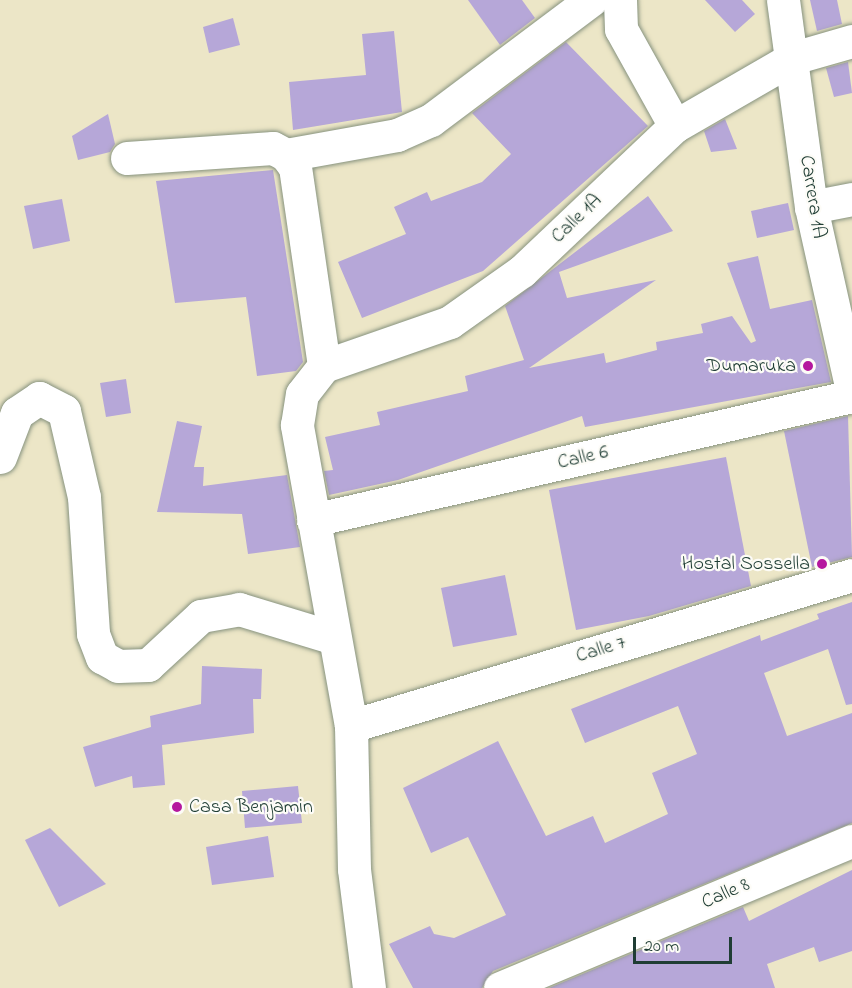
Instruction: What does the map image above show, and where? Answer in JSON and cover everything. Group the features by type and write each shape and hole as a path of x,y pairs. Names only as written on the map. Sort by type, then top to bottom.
{"street":[{"path":"286,155 397,135 431,120 591,0"},
{"path":"620,0 621,29 675,126"},
{"name":"Carrera 1A","path":"783,0 793,58 812,207 852,391"},
{"name":"Calle 1A","path":"324,366 450,321 522,271 675,126 793,58 852,41"},
{"path":"127,158 273,148 286,155 295,167 324,366 302,394 297,425 331,637 351,726 354,869 369,988"},
{"path":"812,207 852,199"},
{"name":"Calle 6","path":"313,520 852,396"},
{"path":"0,457 17,413 39,398 64,411 84,497 93,634 102,657 118,666 148,665 201,616 239,609 331,637"},
{"name":"Calle 7","path":"351,726 852,575"},
{"name":"Calle 8","path":"500,988 852,841"}],"building":[{"path":"468,0 522,0 535,18 500,45"},
{"path":"705,0 742,0 755,14 735,32"},
{"path":"810,0 837,0 842,24 817,31"},
{"path":"233,18 240,45 209,53 203,27"},
{"path":"394,31 402,112 293,130 289,82 366,75 362,34"},
{"path":"566,42 648,126 483,271 362,318 338,262 406,234 394,207 427,192 431,201 482,182 511,154 472,113"},
{"path":"848,62 852,93 834,97 826,68"},
{"path":"108,114 115,144 110,152 78,160 72,136"},
{"path":"725,119 737,149 711,152 704,131"},
{"path":"273,170 303,362 296,371 257,376 246,297 175,303 156,181"},
{"path":"648,196 673,231 559,272 567,298 656,280 529,368 604,353 606,363 657,350 656,342 703,333 701,324 732,316 751,343 756,341 727,263 758,256 770,309 812,300 831,382 585,427 582,416 398,480 329,495 324,471 333,470 325,437 380,425 377,412 468,391 465,376 524,360 505,306"},
{"path":"62,199 70,241 33,249 24,206"},
{"path":"788,203 794,230 757,238 751,211"},
{"path":"126,379 131,413 106,417 100,383"},
{"path":"848,416 852,557 812,567 784,431"},
{"path":"177,421 202,426 194,467 204,467 203,486 287,475 300,547 248,554 242,514 157,512"},
{"path":"726,457 751,586 649,616 576,630 549,490"},
{"path":"505,575 517,635 453,647 441,588"},
{"path":"852,602 852,704 846,705 828,649 764,673 787,736 852,713 852,823 493,971 482,988 413,988 389,944 430,926 434,934 454,938 506,915 468,837 431,853 403,788 498,741 546,836 593,816 605,843 668,814 652,773 697,754 678,706 585,743 571,709 760,635 761,641 819,619 817,614"},
{"path":"202,666 262,669 261,699 253,699 254,733 162,745 165,785 133,788 132,776 95,787 83,747 151,727 150,716 201,704"},
{"path":"298,786 302,823 245,828 242,791"},
{"path":"50,828 106,884 59,907 25,840"},
{"path":"268,836 274,877 212,885 206,847"},
{"path":"852,870 852,951 819,962 814,947 767,964 775,988 549,988 743,907 749,921"}],"place":[{"name":"Dumaruka","path":"808,366"},
{"name":"Hostal Sossella","path":"822,564"},
{"name":"Casa Benjamin","path":"177,807"}]}
